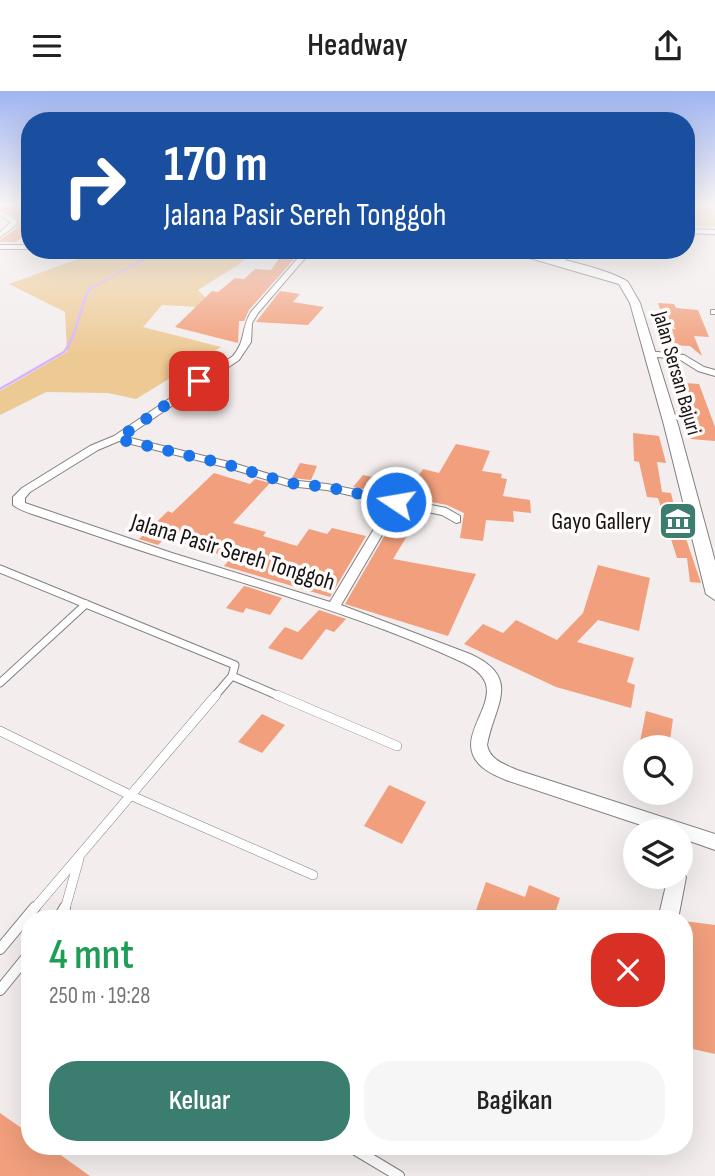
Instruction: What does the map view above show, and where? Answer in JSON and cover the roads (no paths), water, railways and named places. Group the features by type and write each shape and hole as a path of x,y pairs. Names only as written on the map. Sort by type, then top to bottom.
{"main road":[{"name":"Jalan Sersan Bajuri","path":"559,259 623,282 635,303 671,425 715,594"}],"street":[{"name":"Jalana Pasir Sereh Tonggoh","path":"301,259 255,312 248,323 246,346 236,358 118,439 94,448 26,490 19,498 19,505 151,552 332,607 411,635 487,671 494,683 494,695 479,746 481,754 495,767 643,819"},
{"path":"649,354 681,357 701,369 715,373"},
{"path":"118,439 229,465 288,483 327,487 446,512 456,519"},
{"path":"332,607 396,502"},
{"name":"Jalana Pasir Sereh Tonggoh","path":"693,836 715,842"},
{"path":"670,910 674,889"}],"lane":[{"path":"0,569 235,664 232,676 34,910"},
{"path":"0,683 86,604"},
{"path":"232,676 397,746"},
{"path":"0,731 132,796 313,875"},
{"path":"64,910 79,858"},
{"path":"0,949 21,925"},
{"path":"0,990 21,965"},
{"path":"364,1155 399,1176"}],"waterway":[{"path":"90,289 144,259"},
{"path":"0,389 64,352 73,337 90,289"}],"place":[{"name":"Gayo Gallery","path":"678,521"}]}
